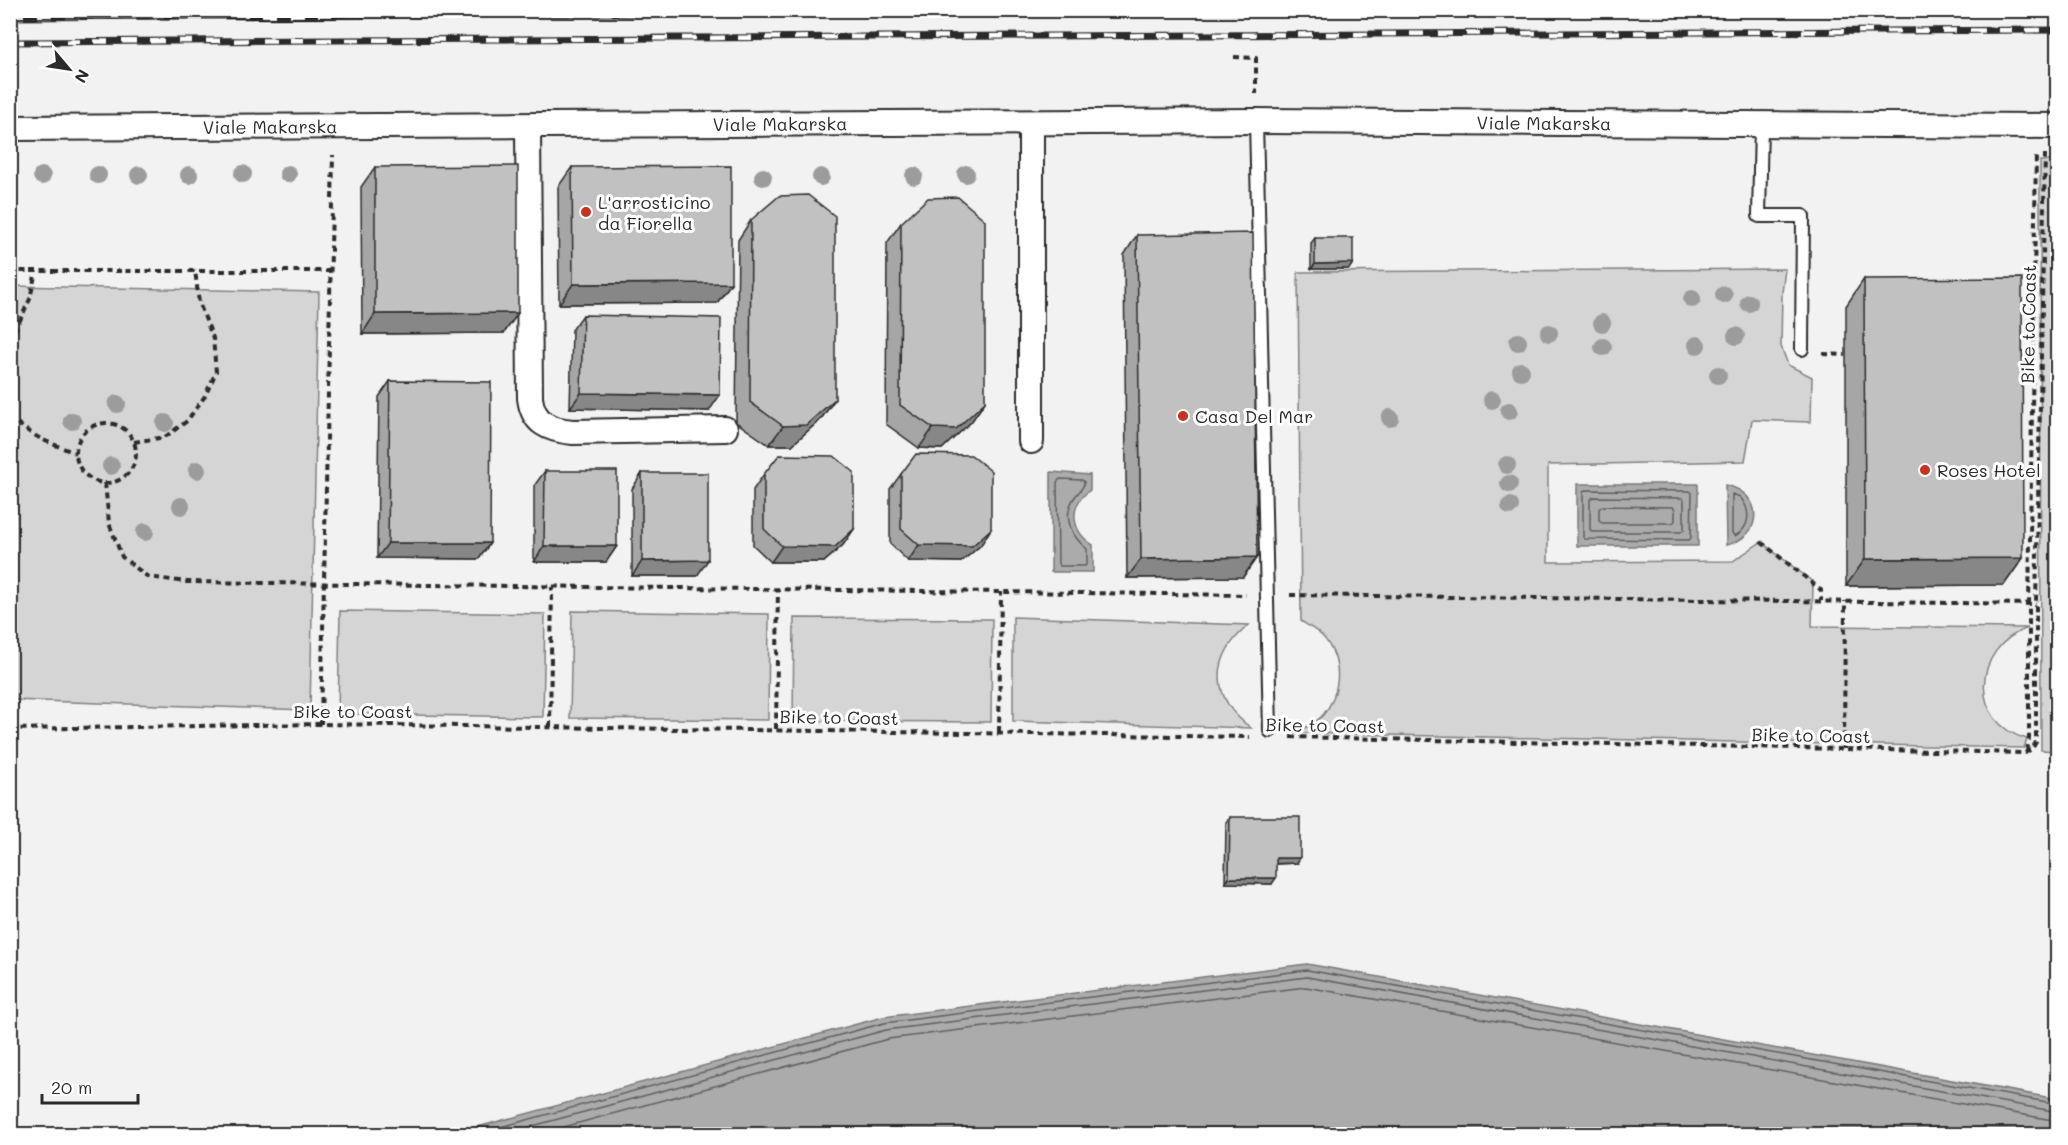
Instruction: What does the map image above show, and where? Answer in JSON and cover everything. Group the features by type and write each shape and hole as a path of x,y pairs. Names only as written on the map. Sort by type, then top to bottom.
{"street":[{"name":"Viale Makarska","path":"10,128 1256,121 1761,126 2051,135"},
{"path":"1031,123 1031,441"},
{"path":"528,126 530,398 536,417 548,428 573,432 725,429"}],"lane":[{"path":"1256,121 1270,731"},
{"path":"1761,126 1759,216 1803,216 1802,349"}],"path":[{"path":"1233,57 1256,58 1256,121"},
{"path":"321,724 334,127"},
{"name":"Bike to Coast","path":"1282,737 2027,752 2032,749 2036,742 2036,604 2051,135"},
{"path":"2027,752 2037,144"},
{"path":"10,270 330,271"},
{"path":"134,442 165,437 187,421 205,396 216,372 213,338 199,303 195,270"},
{"path":"10,340 30,299 36,271"},
{"path":"1825,355 1845,355"},
{"path":"10,416 24,430 76,453"},
{"path":"100,424 111,424 120,427 134,442 135,461 130,470 115,482 96,482 88,477 77,462 76,453 83,434 100,424"},
{"path":"105,483 109,523 122,557 148,577 187,582 2036,604"},
{"path":"1761,542 1821,590 1821,601"},
{"path":"550,727 552,587"},
{"path":"776,729 778,589"},
{"path":"999,732 1001,592"},
{"path":"1844,749 1845,601"},
{"name":"Bike to Coast","path":"10,729 321,724 1258,737"}],"shaded area":[{"path":"2040,161 2058,161 2057,751 2041,750"},
{"path":"1785,269 1781,346 1788,365 1812,377 1811,422 1752,420 1745,461 1548,465 1548,562 1733,561 1761,542 1813,582 1812,626 2028,628 2009,638 1996,651 1988,667 1984,685 1987,702 1994,718 2008,730 2027,739 2024,748 1296,733 1323,715 1333,699 1337,681 1336,663 1327,641 1301,621 1298,272"},
{"path":"11,286 319,292 310,710 11,700"},
{"path":"340,611 545,614 543,717 338,714"},
{"path":"572,611 769,614 768,720 570,718"},
{"path":"1013,617 1249,625 1236,637 1227,650 1220,677 1222,691 1228,704 1251,728 1013,721"},
{"path":"794,618 992,619 991,722 793,721"}],"water":[{"path":"1051,472 1090,475 1090,490 1078,503 1075,518 1080,533 1093,545 1093,572 1051,572"},
{"path":"1577,484 1698,484 1698,546 1577,546"},
{"path":"1725,485 1738,490 1747,497 1753,505 1755,515 1748,533 1739,540 1726,545"},
{"path":"1307,964 2057,1099 2057,1134 452,1134 883,1017"}],"building":[{"path":"518,166 518,313 375,314 375,167"},
{"path":"731,166 731,283 573,284 572,167"},
{"path":"808,195 835,216 835,399 806,425 783,426 750,402 751,220 779,196"},
{"path":"958,197 985,220 985,402 956,429 933,428 900,405 901,223 928,198"},
{"name":"Casa Del Mar","path":"1253,233 1257,557 1141,559 1137,235"},
{"path":"1315,238 1353,238 1353,263 1315,264"},
{"name":"Roses Hotel","path":"2022,278 2023,558 1865,559 1864,279"},
{"path":"583,315 721,318 720,395 581,393"},
{"path":"390,381 491,382 490,543 388,543"},
{"path":"916,454 971,455 991,471 991,529 972,546 919,545 901,529 901,474"},
{"path":"779,455 834,456 854,472 854,529 835,547 782,546 764,529 764,474"},
{"path":"545,471 617,471 617,546 544,546"},
{"path":"642,473 708,473 708,560 642,561"},
{"path":"1230,817 1300,817 1300,858 1276,858 1276,878 1229,878"}],"railway":[{"path":"10,17 1104,10"},
{"path":"10,42 2058,30"}],"place":[{"name":"L'arrosticino da Fiorella","path":"586,212"},
{"name":"Casa Del Mar","path":"1183,416"},
{"name":"Roses Hotel","path":"1925,470"}]}
